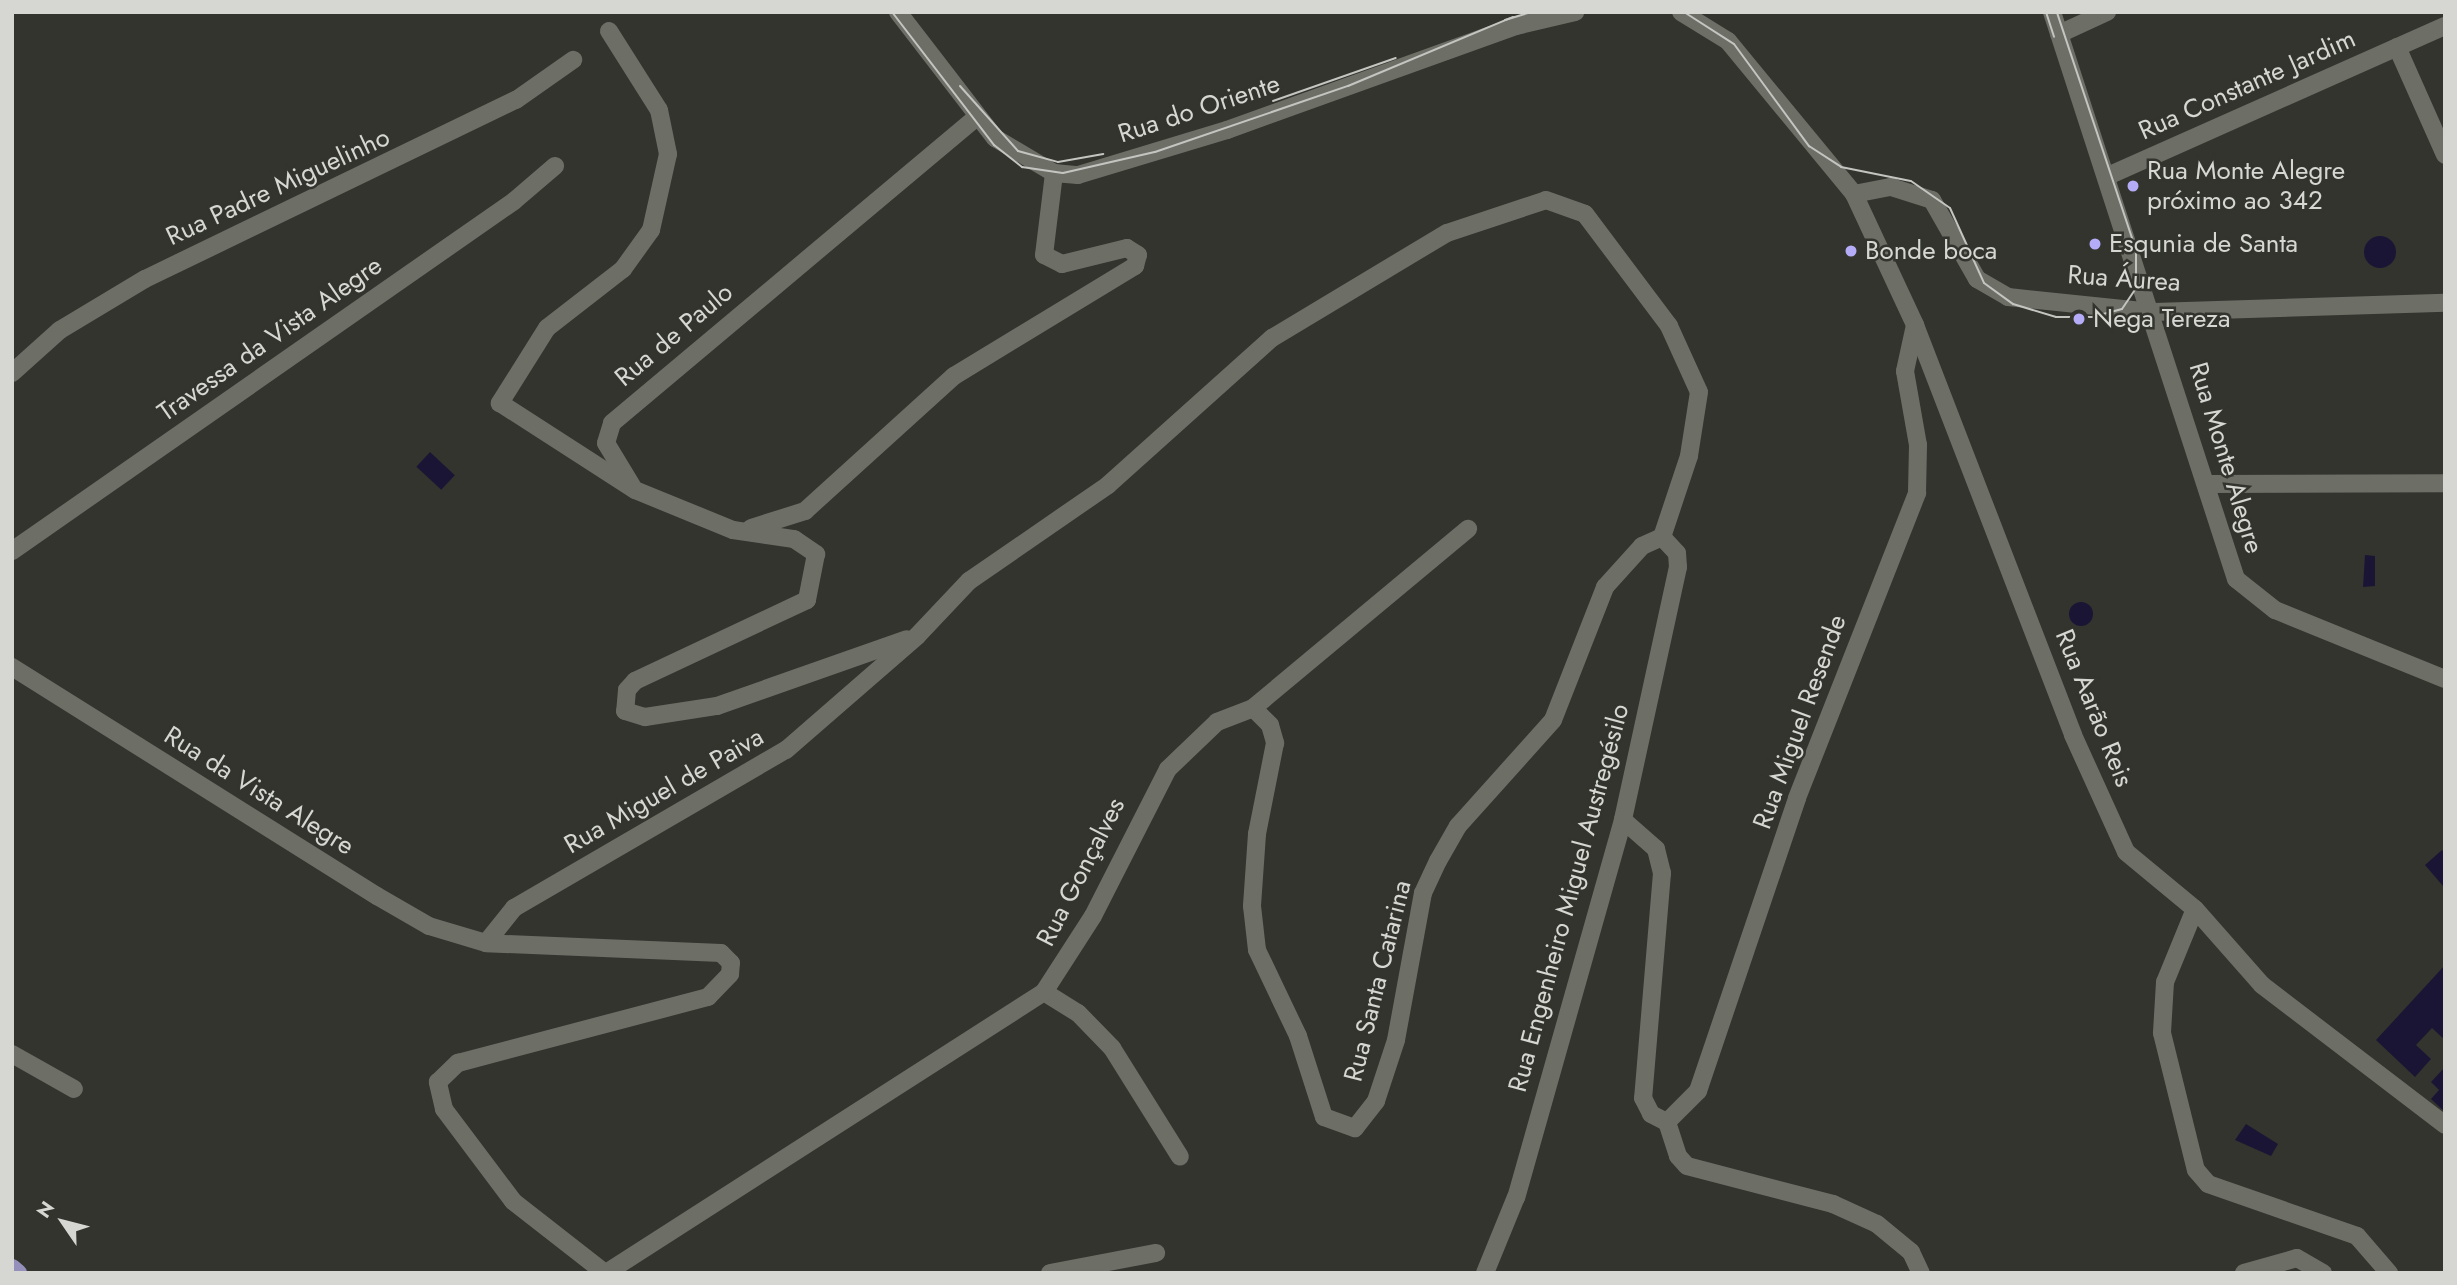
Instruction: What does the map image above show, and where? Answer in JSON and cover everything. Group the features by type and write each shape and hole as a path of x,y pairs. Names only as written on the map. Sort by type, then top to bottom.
{"main road":[{"path":"12,1268 18,1273"}],"street":[{"name":"Rua do Oriente","path":"1054,173 1078,175 1227,131 1516,26 1575,12"},
{"name":"Rua Monte Alegre","path":"2052,12 2154,312 2236,579 2251,594 2445,679"},
{"path":"2059,34 2107,12"},
{"path":"1687,13 1753,67 1854,194"},
{"path":"733,530 763,527 805,510 954,376 1135,266 1138,256 1127,248 1062,264 1044,255 1054,173 995,138 904,14"},
{"name":"Rua Constante Jardim","path":"2109,175 2445,26"},
{"path":"609,32 659,110 668,154 662,193 639,252 547,328 513,377 503,409 635,491"},
{"path":"2397,47 2445,155"},
{"name":"Rua Padre Miguelinho","path":"12,373 60,330 145,279 504,106 573,60"},
{"name":"Rua de Paulo","path":"635,491 606,443 612,423 977,117"},
{"name":"Travessa da Vista Alegre","path":"12,551 514,201 555,166"},
{"name":"Rua Áurea","path":"1854,194 1891,187 1932,200 1989,289 2154,312 2445,303"},
{"name":"Rua Aarão Reis","path":"1854,194 1915,325 2073,735 2126,852 2195,909 2262,985 2445,1125"},
{"path":"917,636 969,581 1108,485 1272,338 1447,233 1546,201 1585,214 1669,326 1699,392 1689,456 1662,537"},
{"name":"Rua Miguel Resende","path":"1667,1122 1698,1091 1797,799 1917,494 1918,445 1905,371 1915,325"},
{"path":"2206,484 2445,483"},
{"name":"Rua Miguel de Paiva","path":"635,491 733,530 794,539 812,550 807,600 635,681 622,704 632,717 717,706 917,636"},
{"name":"Rua Gonçalves","path":"606,1273 1044,992 1093,916 1168,769 1217,722 1254,708 1468,529"},
{"name":"Rua Santa Catarina","path":"1254,708 1270,725 1275,743 1256,834 1252,906 1257,950 1298,1036 1324,1117 1355,1128 1376,1101 1396,1040 1423,894 1438,861 1458,826 1553,719 1605,587 1642,546 1662,537"},
{"name":"Rua Engenheiro Miguel Austregésilo","path":"1485,1273 1516,1197 1623,820 1678,567 1677,553 1662,537"},
{"name":"Rua Miguel de Paiva","path":"486,943 514,908 786,750 917,636"},
{"name":"Rua da Vista Alegre","path":"12,667 387,902 429,926 486,943"},
{"path":"1623,820 1656,849 1661,873 1643,1098 1651,1114 1667,1122 1687,1166 1833,1204 1866,1219 1911,1252 1922,1273"},
{"path":"2195,909 2165,982 2162,1033 2196,1170 2208,1184 2357,1236 2389,1273"},
{"path":"486,943 722,953 731,963 730,974 708,997 458,1063 438,1082 444,1109 513,1201 606,1273"},
{"path":"1044,992 1078,1013 1112,1048 1180,1157"},
{"path":"12,1054 74,1090"},
{"path":"1049,1273 1156,1253"},
{"path":"2244,1273 2297,1258 2323,1273"}],"shaded area":[{"path":"2380,236 2391,241 2396,252 2391,263 2380,268 2369,263 2364,252 2369,241"},
{"path":"430,452 455,475 441,490 416,467"},
{"path":"2365,555 2375,556 2375,586 2363,587"},
{"path":"2081,602 2089,606 2093,614 2089,622 2081,626 2073,622 2069,614 2073,606"},
{"path":"2442,850 2445,853 2443,886 2425,865"},
{"path":"2445,965 2445,1040 2432,1028 2416,1045 2431,1059 2415,1077 2376,1040"},
{"path":"2445,1067 2445,1112 2431,1099 2439,1090 2431,1082"},
{"path":"2246,1124 2278,1144 2271,1156 2235,1140"}],"tram line":[{"path":"892,12 994,145 1022,167 1063,173 1155,152 1348,86 1513,17"},
{"path":"1505,20 1532,12"},
{"path":"1684,12 1734,44 1809,146 1841,167 1911,181 1950,208 1984,283 2013,304 2056,317 2092,317 2122,309 2136,288 2136,250 2057,12"},
{"path":"2046,12 2054,37"},
{"path":"1273,101 1396,58"},
{"path":"960,86 1018,151 1058,162 1103,154"}],"place":[{"name":"Rua Monte Alegre próximo ao 342","path":"2133,186"},
{"name":"Esqunia de Santa","path":"2095,244"},
{"name":"Bonde boca","path":"1851,251"},
{"name":"Nega Tereza","path":"2079,319"}]}
